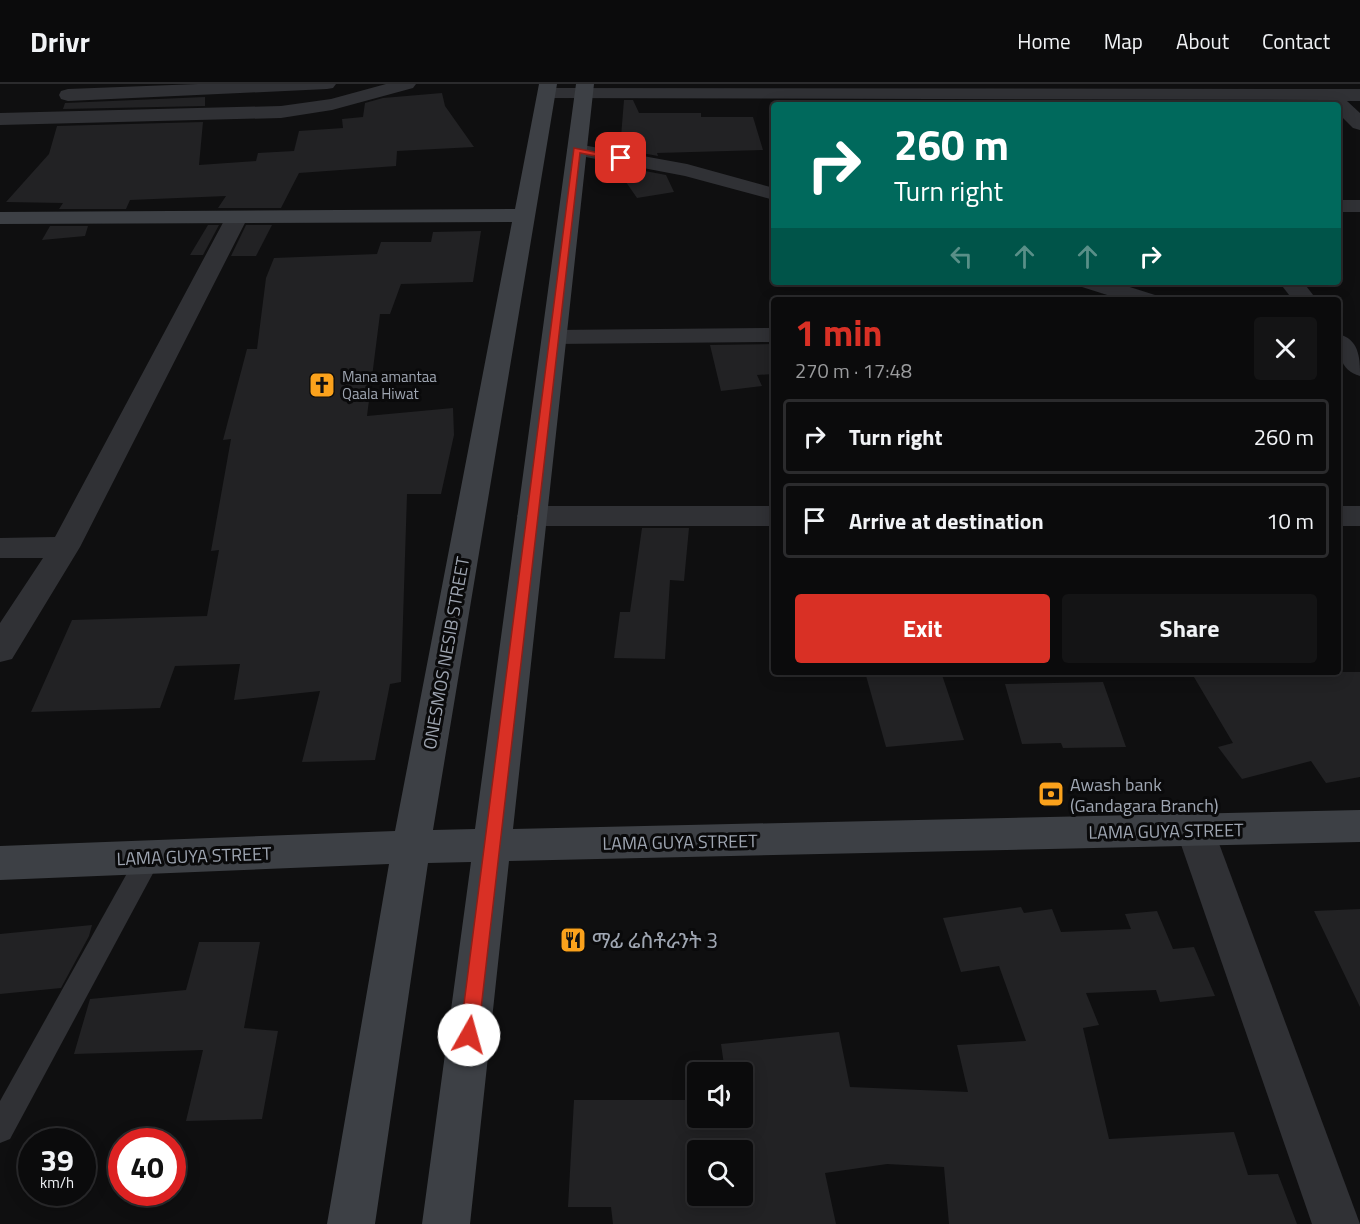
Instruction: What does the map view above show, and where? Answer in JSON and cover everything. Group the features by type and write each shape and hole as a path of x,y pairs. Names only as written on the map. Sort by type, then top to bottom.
{"street":[{"path":"47,96 327,84"},
{"path":"0,119 281,112 371,95 407,84"},
{"path":"547,89 1360,95"},
{"name":"ONESMOS NESIB STREET","path":"351,1224 411,848 547,89"},
{"path":"446,1224 584,89"},
{"path":"1331,95 1338,102"},
{"path":"1341,105 1360,124"},
{"path":"577,150 687,170 771,194"},
{"path":"1341,206 1360,206"},
{"path":"0,218 525,215"},
{"path":"0,650 65,547 237,218"},
{"path":"1100,285 1138,297"},
{"path":"1293,285 1303,297"},
{"path":"554,337 771,335"},
{"path":"1341,345 1360,370"},
{"path":"1341,365 1360,370"},
{"path":"532,516 771,516"},
{"path":"1341,516 1360,516"},
{"path":"0,548 65,547"},
{"name":"LAMA GUYA STREET","path":"0,863 411,848 1360,826"},
{"path":"1195,830 1336,1224"}],"lane":[{"path":"0,1129 149,857"}],"building":[{"path":"442,93 445,106 474,147 397,151 396,166 299,173 281,208 218,208 226,196 130,200 126,209 59,209 63,203 6,202 49,154 57,126 203,122 199,165 256,161 258,153 294,151 299,131 343,128 342,119 363,117 365,103 383,98"},
{"path":"205,97 205,106 63,109 65,103"},
{"path":"624,100 633,100 639,113 701,113 701,117 753,117 763,150 657,153 658,156 620,149"},
{"path":"619,166 666,175 674,192 637,198 626,182 617,182"},
{"path":"208,225 219,225 203,255 190,255"},
{"path":"246,225 272,225 256,256 231,256"},
{"path":"50,226 88,226 85,236 42,240"},
{"path":"481,231 473,282 401,284 390,314 380,314 367,416 453,408 454,435 441,494 407,494 401,682 390,684 375,760 302,762 320,691 234,700 240,664 175,666 160,708 31,712 72,620 207,616 219,550 211,551 231,439 223,440 247,349 257,349 266,278 274,258 377,254 381,242 431,242 433,232"},
{"path":"771,344 771,374 757,375 762,386 721,391 710,345"},
{"path":"642,528 689,528 684,581 670,580 665,659 614,658 620,612 630,612"},
{"path":"1341,672 1360,672 1360,777 1326,783 1311,761 1242,779 1218,747 1233,743 1193,675 1341,675"},
{"path":"866,675 942,675 964,740 886,747"},
{"path":"1103,682 1126,747 1063,748 1061,743 1022,744 1005,684"},
{"path":"1021,907 1024,913 1052,909 1061,932 1131,929 1125,914 1157,911 1173,949 1194,947 1215,996 1160,1002 1156,990 1086,993 1099,1025 1083,1028 1109,1139 1234,1132 1248,1175 1278,1174 1297,1224 949,1224 944,1167 887,1164 825,1173 836,1224 613,1224 611,1207 568,1207 574,1100 687,1100 687,1128 753,1128 753,1062 724,1062 721,1044 839,1032 850,1087 968,1092 957,1045 1026,1041 999,966 961,972 943,918"},
{"path":"1360,909 1360,1007 1314,911"},
{"path":"92,925 89,936 61,988 0,994 0,934"},
{"path":"199,942 260,942 244,1028 278,1031 262,1119 186,1121 203,1050 74,1054 90,999 186,990"}],"place":[{"name":"Mana amantaa Qaala Hiwat","path":"322,385"},
{"name":"Awash bank (Gandagara Branch)","path":"1051,794"},
{"name":"ማፊ ሬስቶራንት 3","path":"573,940"}],"route":[{"path":"469,1035 577,150 621,158"}]}
